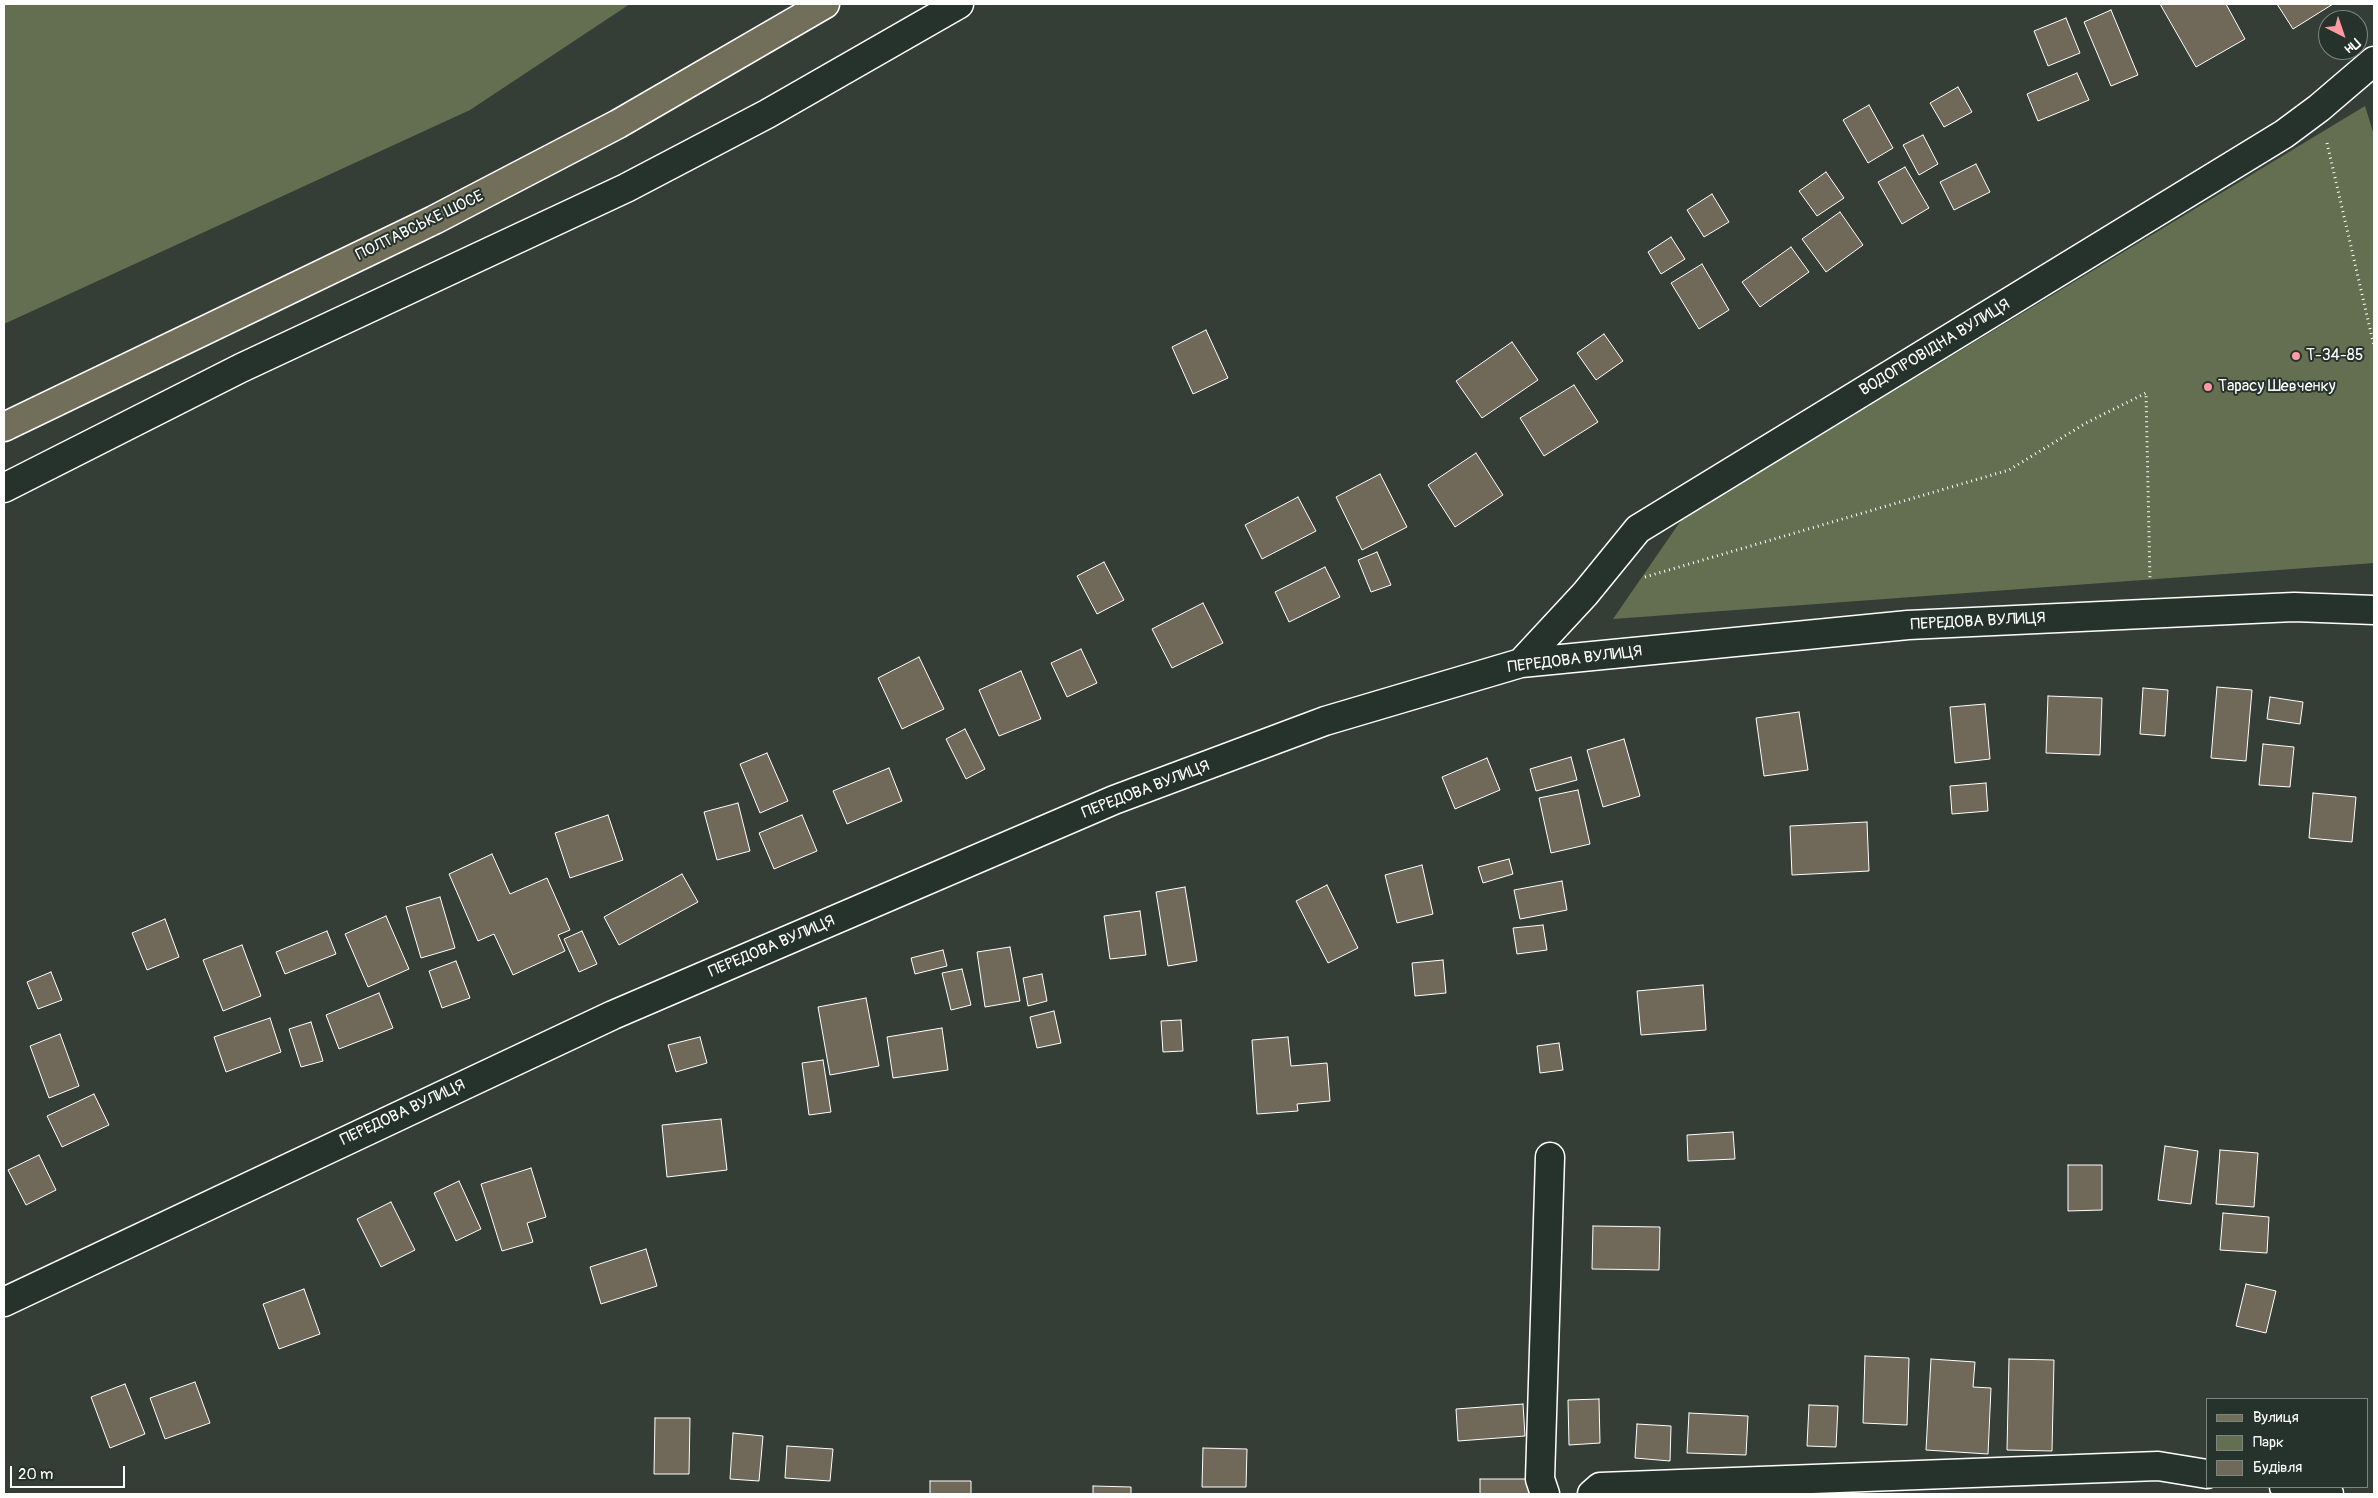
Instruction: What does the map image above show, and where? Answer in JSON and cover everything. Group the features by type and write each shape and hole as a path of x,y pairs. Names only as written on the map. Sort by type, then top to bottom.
{"main road":[{"name":"ПОЛТАВСЬКЕ ШОСЕ","path":"4,427 443,216 618,124 825,4"}],"street":[{"path":"4,488 241,368 626,188 767,114 959,4"},
{"name":"ВОДОПРОВІДНА ВУЛИЦЯ","path":"1521,663 1585,594 1638,529 2284,134 2319,108 2374,61"},
{"name":"ПЕРЕДОВА ВУЛИЦЯ","path":"4,1302 613,1015 1114,800 1324,721 1521,663 1908,625 2294,607 2374,610"},
{"path":"1545,1494 1540,1479 1550,1157"},
{"path":"1592,1494 1600,1487 2158,1466 2206,1474"},
{"path":"2290,1488 2329,1494"}],"path":[{"path":"2319,108 2374,346"},
{"path":"1641,578 2009,470 2086,423 2146,393 2152,614"}],"green space":[{"path":"4,4 630,4 470,110 4,324"},
{"path":"2365,106 2374,135 2374,563 1613,619 1682,519"}],"building":[{"path":"2160,4 2226,4 2245,39 2196,67"},
{"path":"2277,4 2333,4 2323,10 2318,10 2318,13 2293,29"},
{"path":"2111,10 2138,75 2111,86 2084,22"},
{"path":"2066,18 2080,53 2048,66 2034,31"},
{"path":"2077,73 2089,100 2038,121 2027,94"},
{"path":"1958,87 1972,112 1944,127 1930,103"},
{"path":"1869,105 1893,148 1868,163 1843,120"},
{"path":"1923,135 1938,164 1919,175 1903,145"},
{"path":"1976,164 1990,192 1954,210 1940,182"},
{"path":"1905,167 1929,208 1902,224 1878,182"},
{"path":"1826,172 1844,198 1817,216 1799,191"},
{"path":"1712,194 1729,222 1704,237 1687,210"},
{"path":"1840,212 1863,245 1826,272 1802,239"},
{"path":"1671,237 1685,259 1661,274 1648,252"},
{"path":"1791,247 1809,272 1760,307 1742,282"},
{"path":"1702,264 1729,310 1699,329 1671,283"},
{"path":"1206,330 1228,378 1193,394 1172,347"},
{"path":"1604,334 1623,361 1596,380 1577,353"},
{"path":"1512,342 1538,380 1482,418 1456,381"},
{"path":"1574,385 1598,422 1544,456 1520,418"},
{"path":"1476,453 1503,495 1455,527 1428,485"},
{"path":"1380,474 1407,527 1362,550 1336,497"},
{"path":"1298,497 1316,531 1262,559 1245,525"},
{"path":"1377,552 1391,585 1371,592 1358,560"},
{"path":"1104,562 1124,600 1097,614 1077,576"},
{"path":"1325,567 1340,597 1289,622 1275,592"},
{"path":"1203,603 1223,643 1172,668 1152,629"},
{"path":"1081,649 1097,683 1067,697 1051,663"},
{"path":"919,657 944,709 902,729 878,678"},
{"path":"1021,671 1041,719 999,736 979,690"},
{"path":"2217,687 2252,690 2246,761 2211,758"},
{"path":"2143,688 2168,690 2165,736 2140,734"},
{"path":"2048,696 2102,698 2100,755 2046,753"},
{"path":"2270,697 2303,702 2300,724 2267,719"},
{"path":"1985,704 1990,759 1955,763 1950,707"},
{"path":"1799,712 1808,770 1764,776 1756,718"},
{"path":"965,729 985,769 966,779 946,739"},
{"path":"1624,739 1640,796 1603,807 1587,750"},
{"path":"2263,744 2294,747 2290,787 2259,785"},
{"path":"767,753 788,801 760,813 740,764"},
{"path":"1571,757 1577,780 1536,791 1530,769"},
{"path":"1487,758 1500,790 1455,809 1442,777"},
{"path":"889,768 902,801 847,824 833,791"},
{"path":"1986,783 1988,811 1952,814 1950,786"},
{"path":"1578,790 1590,844 1551,853 1539,798"},
{"path":"2313,793 2356,797 2352,842 2309,838"},
{"path":"738,803 750,851 717,860 704,812"},
{"path":"608,815 623,860 570,878 555,833"},
{"path":"802,815 817,851 774,869 759,833"},
{"path":"1867,822 1869,871 1792,875 1790,826"},
{"path":"492,854 510,894 547,878 570,930 558,935 565,951 513,975 494,934 478,941 449,874"},
{"path":"1509,859 1513,874 1483,883 1478,867"},
{"path":"1422,865 1433,914 1397,923 1385,875"},
{"path":"682,874 698,902 619,945 604,917"},
{"path":"1562,881 1567,910 1520,919 1514,890"},
{"path":"1327,885 1358,948 1328,963 1296,901"},
{"path":"1185,887 1197,961 1168,966 1156,892"},
{"path":"440,897 455,948 421,958 406,907"},
{"path":"1140,911 1146,955 1110,959 1104,916"},
{"path":"386,916 409,969 368,987 345,934"},
{"path":"165,919 179,957 147,970 132,933"},
{"path":"1543,925 1547,950 1517,954 1513,928"},
{"path":"327,931 336,954 285,974 276,952"},
{"path":"582,931 597,964 579,972 564,939"},
{"path":"242,945 261,996 223,1011 203,960"},
{"path":"1010,947 1020,1001 985,1007 977,952"},
{"path":"943,950 947,966 915,974 911,958"},
{"path":"1443,960 1446,993 1415,996 1412,963"},
{"path":"456,961 470,998 442,1008 429,971"},
{"path":"962,969 971,1005 951,1010 942,973"},
{"path":"51,972 62,1000 38,1009 27,982"},
{"path":"1042,974 1047,1001 1028,1006 1023,978"},
{"path":"1703,985 1706,1030 1641,1035 1637,991"},
{"path":"379,993 393,1028 339,1049 326,1015"},
{"path":"866,998 879,1066 830,1075 818,1007"},
{"path":"1054,1011 1061,1043 1037,1048 1030,1017"},
{"path":"270,1018 281,1052 226,1072 214,1037"},
{"path":"1181,1020 1183,1051 1163,1052 1161,1021"},
{"path":"311,1022 323,1061 301,1067 289,1029"},
{"path":"942,1028 948,1070 893,1078 887,1037"},
{"path":"60,1034 79,1086 49,1098 30,1046"},
{"path":"700,1037 707,1063 676,1072 668,1045"},
{"path":"1288,1037 1291,1066 1327,1063 1330,1101 1297,1104 1298,1111 1257,1114 1252,1040"},
{"path":"1559,1043 1563,1070 1540,1073 1537,1046"},
{"path":"823,1060 831,1112 809,1115 802,1063"},
{"path":"94,1094 109,1125 62,1147 47,1116"},
{"path":"721,1119 727,1170 667,1177 662,1125"},
{"path":"1733,1132 1735,1159 1688,1161 1687,1135"},
{"path":"2165,1146 2198,1151 2191,1204 2158,1200"},
{"path":"2220,1150 2258,1153 2254,1207 2216,1204"},
{"path":"39,1155 56,1190 26,1205 8,1170"},
{"path":"2068,1165 2102,1165 2102,1210 2068,1211"},
{"path":"531,1168 546,1217 527,1223 533,1242 502,1251 481,1184"},
{"path":"459,1181 481,1229 456,1241 434,1193"},
{"path":"391,1202 415,1250 381,1267 357,1219"},
{"path":"2223,1213 2269,1217 2267,1253 2220,1250"},
{"path":"1593,1226 1660,1227 1659,1270 1592,1269"},
{"path":"646,1249 657,1286 601,1304 590,1267"},
{"path":"2246,1284 2276,1291 2266,1333 2236,1326"},
{"path":"304,1289 320,1334 279,1349 263,1304"},
{"path":"1865,1356 1909,1358 1907,1425 1863,1423"},
{"path":"1931,1359 1975,1362 1973,1387 1991,1388 1988,1454 1926,1450"},
{"path":"2009,1359 2054,1360 2052,1451 2007,1450"},
{"path":"195,1382 210,1423 165,1439 150,1398"},
{"path":"125,1384 145,1434 110,1448 91,1397"},
{"path":"1599,1399 1600,1443 1569,1445 1568,1400"},
{"path":"1523,1404 1525,1436 1458,1441 1456,1409"},
{"path":"1809,1405 1838,1406 1836,1447 1807,1446"},
{"path":"1689,1413 1748,1416 1746,1455 1687,1453"},
{"path":"655,1418 690,1418 689,1474 654,1474"},
{"path":"1637,1424 1671,1426 1670,1461 1635,1458"},
{"path":"733,1433 763,1436 759,1481 730,1479"},
{"path":"787,1446 833,1449 830,1481 785,1478"},
{"path":"1203,1448 1247,1449 1246,1487 1202,1487"},
{"path":"1480,1479 1531,1479 1531,1494 1480,1494"},
{"path":"930,1481 971,1481 971,1494 930,1494"},
{"path":"1093,1486 1131,1487 1131,1494 1093,1494"}],"place":[{"name":"Т-34-85","path":"2296,356"},
{"name":"Тарасу Шевченку","path":"2208,387"}]}
